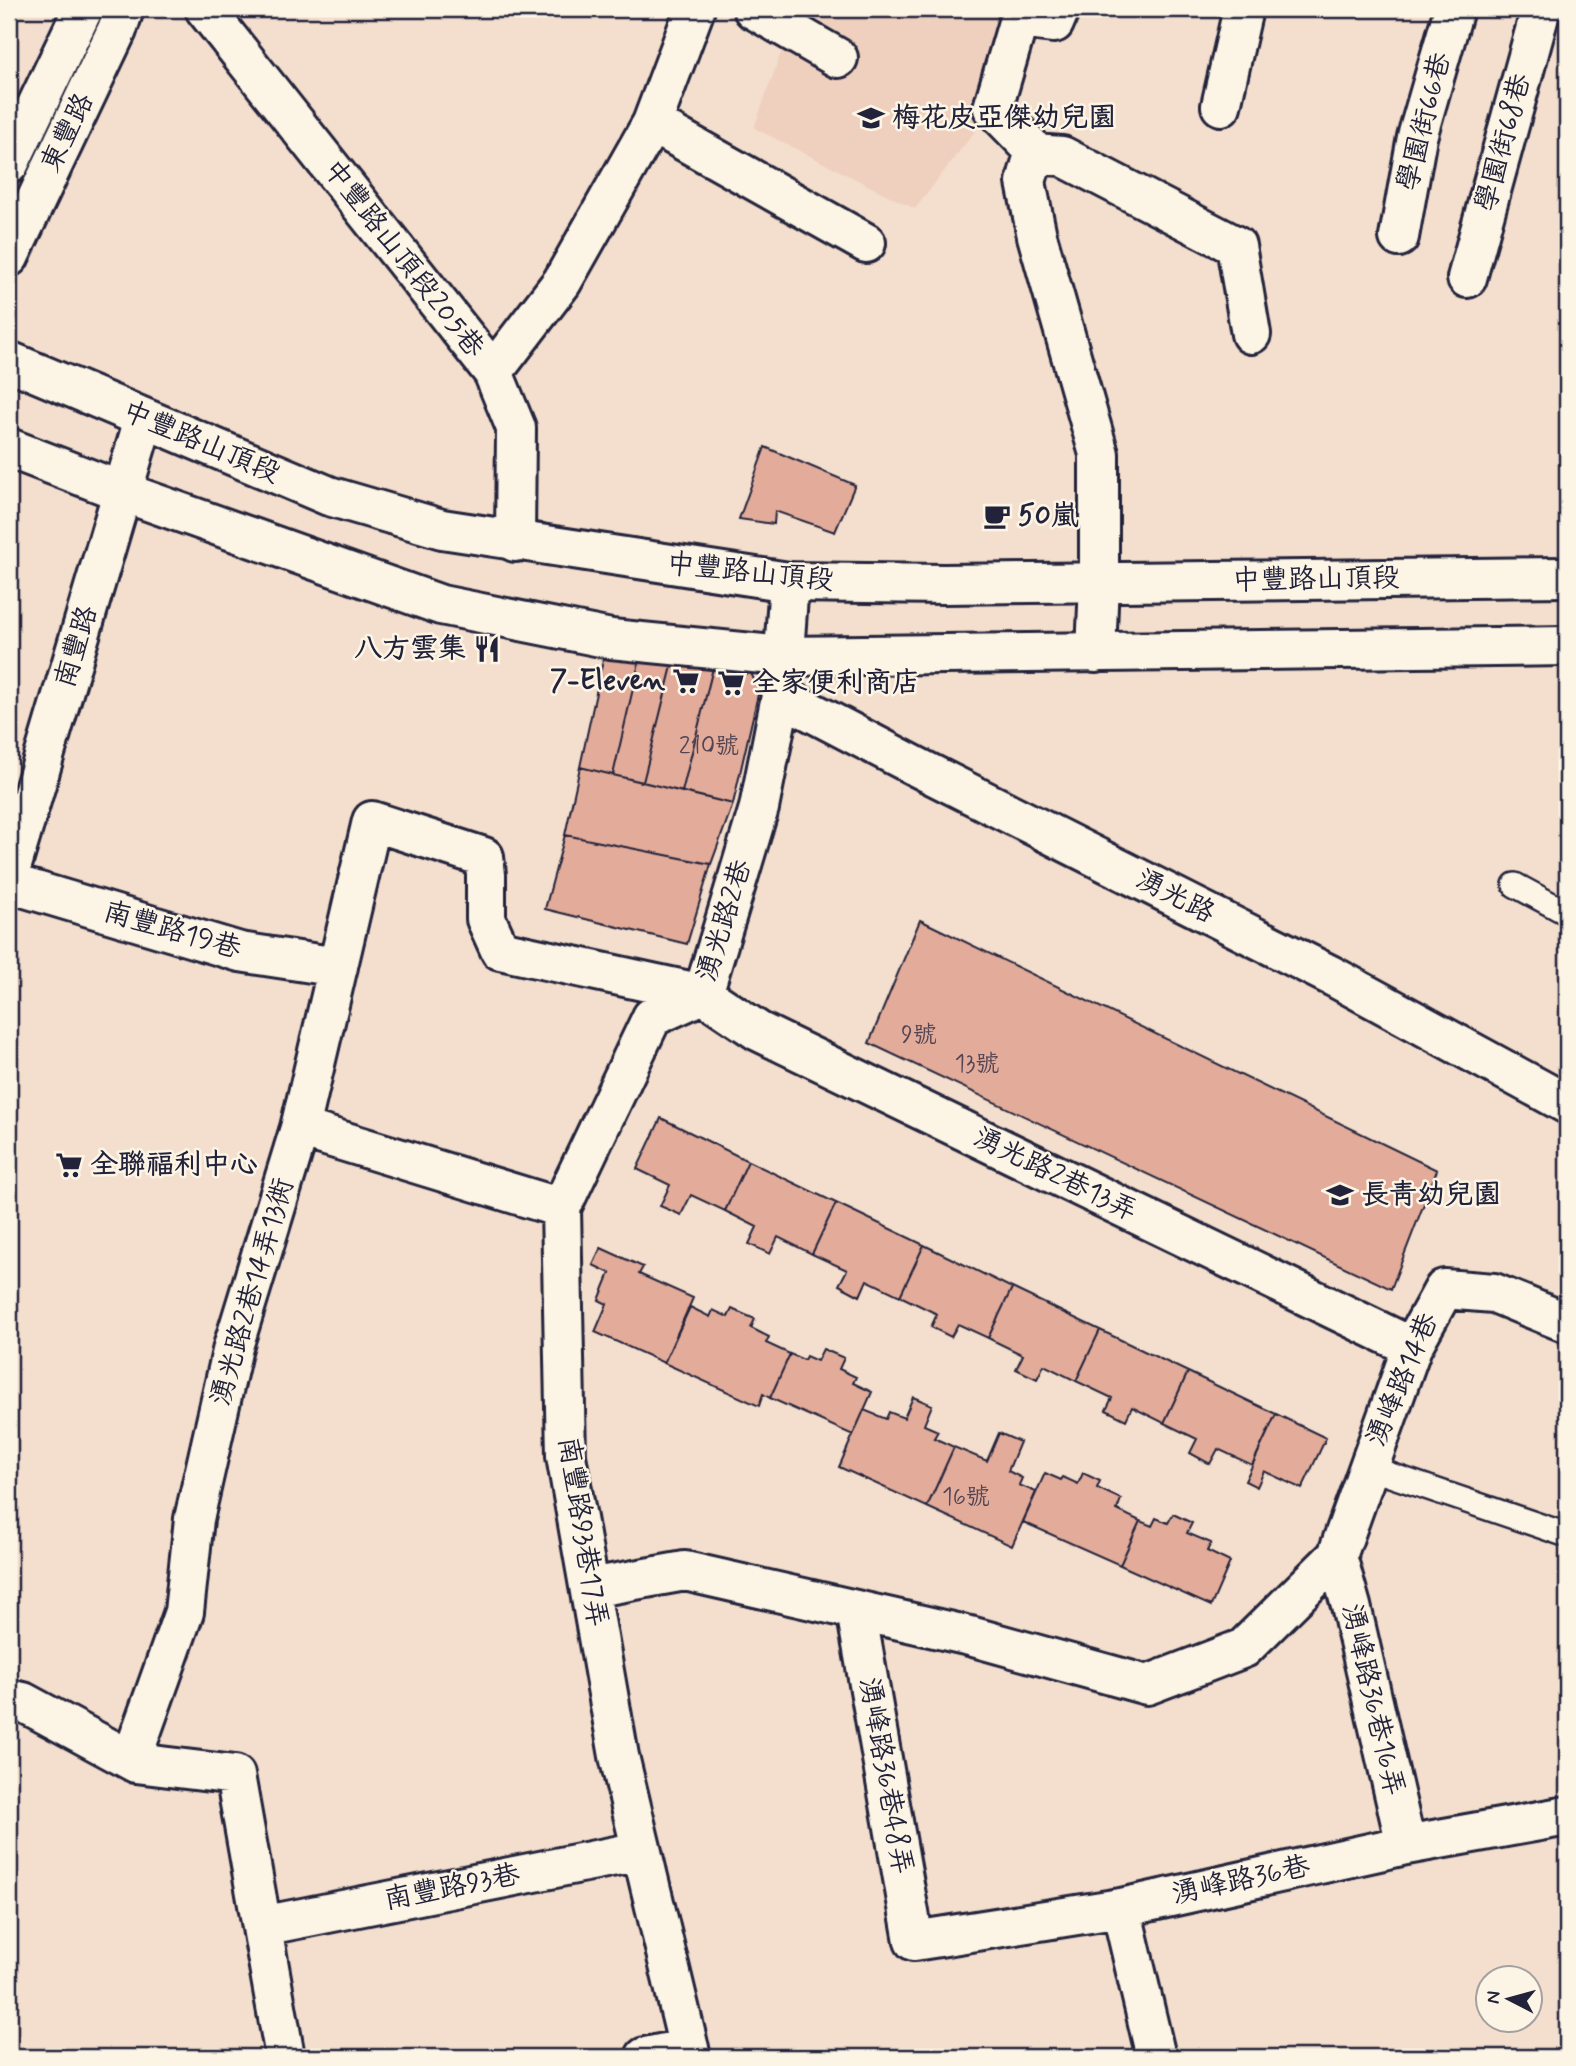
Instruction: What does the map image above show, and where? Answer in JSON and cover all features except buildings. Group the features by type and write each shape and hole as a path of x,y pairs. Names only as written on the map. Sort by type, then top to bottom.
{"street":[{"name":"東豐路","path":"9,164 83,9"},
{"name":"東豐路","path":"9,257 117,30 124,9"},
{"name":"中豐路山頂段205巷","path":"205,9 493,372 516,428 515,542"},
{"path":"493,372 562,282 652,123 695,9"},
{"path":"752,9 838,58"},
{"path":"1060,9 1054,23 1019,19 993,108 1029,145 1034,154 1026,182 1034,223 1099,454 1096,653"},
{"path":"1221,106 1243,9"},
{"name":"學園街66巷","path":"1399,237 1417,137 1454,9"},
{"name":"學園街68巷","path":"1467,278 1541,9"},
{"path":"652,123 866,243"},
{"path":"1034,154 1062,156 1236,246 1251,334"},
{"name":"中豐路山頂段","path":"9,361 329,496 442,529 789,583 944,584 1567,577"},
{"name":"南豐路","path":"9,876 144,419"},
{"path":"9,448 123,492 441,605 611,639 783,656 1567,646"},
{"name":"湧光路2巷","path":"561,1208 652,1017 703,994 759,808 781,696 789,583"},
{"name":"湧光路","path":"781,696 1334,977 1567,1104"},
{"name":"湧光路2巷14弄13衖","path":"136,1763 138,1741 184,1612 194,1519 233,1347 300,1128 372,821 484,858 486,919 500,950 703,994"},
{"name":"南豐路19巷","path":"9,883 240,952 338,967"},
{"name":"湧光路2巷13弄","path":"703,994 758,1031 1412,1347"},
{"path":"300,1128 561,1208"},
{"name":"南豐路93巷17弄","path":"561,1208 566,1456 619,1756 690,2053"},
{"name":"湧峰路14巷","path":"1337,1556 1412,1347 1444,1289 1494,1293 1567,1323"},
{"path":"590,1588 685,1571 970,1636 1147,1685 1244,1648 1337,1556"},
{"name":"湧峰路36巷16弄","path":"1337,1556 1406,1845"},
{"name":"湧峰路36巷48弄","path":"856,1610 914,1941"},
{"path":"9,1699 23,1702 136,1763 235,1775 285,2057"},
{"name":"湧峰路36巷","path":"914,1941 1121,1908 1406,1845 1567,1816"},
{"name":"南豐路93巷","path":"262,1926 641,1851"},
{"path":"1121,1908 1156,2057"},
{"path":"645,2057 690,2053"}],"lane":[{"path":"1516,885 1567,913"},
{"path":"1367,1467 1567,1535"}],"shaded area":[{"name":"梅花皮亞傑幼兒園","path":"802,9 1020,9 993,108 915,209 754,128 789,30"}],"place":[{"name":"梅花皮亞傑幼兒園","path":"871,118"},
{"name":"50嵐","path":"997,516"},
{"name":"八方雲集","path":"487,649"},
{"name":"7-Eleven","path":"686,681"},
{"name":"全家便利商店","path":"731,683"},
{"name":"全聯福利中心","path":"69,1165"},
{"name":"長青幼兒園","path":"1340,1195"}]}
